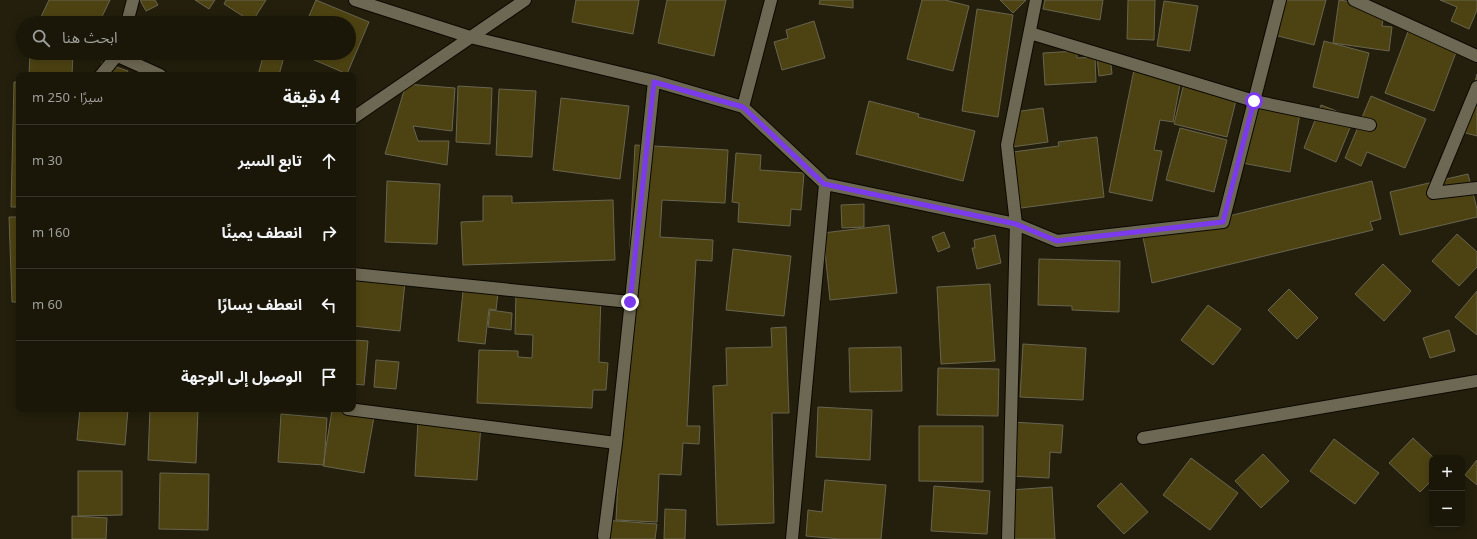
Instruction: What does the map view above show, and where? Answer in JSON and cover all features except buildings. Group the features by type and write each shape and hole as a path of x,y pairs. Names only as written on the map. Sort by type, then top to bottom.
{"street":[{"path":"129,16 133,0"},
{"path":"355,0 470,37 654,82 743,107 824,184 1016,224 1057,241 1223,222 1280,0"},
{"path":"356,116 525,0"},
{"path":"743,107 771,0"},
{"path":"1008,539 1016,224 1007,145 1036,0"},
{"path":"1354,0 1477,56"},
{"path":"1030,33 1254,101 1370,125"},
{"path":"104,72 114,60"},
{"path":"131,60 154,72"},
{"path":"604,536 616,443 654,82"},
{"path":"1477,87 1433,193 1477,188"},
{"path":"792,539 824,184"},
{"path":"356,274 630,302"},
{"path":"1143,438 1477,381"},
{"path":"356,410 616,443"}],"route":[{"path":"630,302 654,82 743,107 824,184 1016,224 1057,241 1223,222 1254,101"}]}
